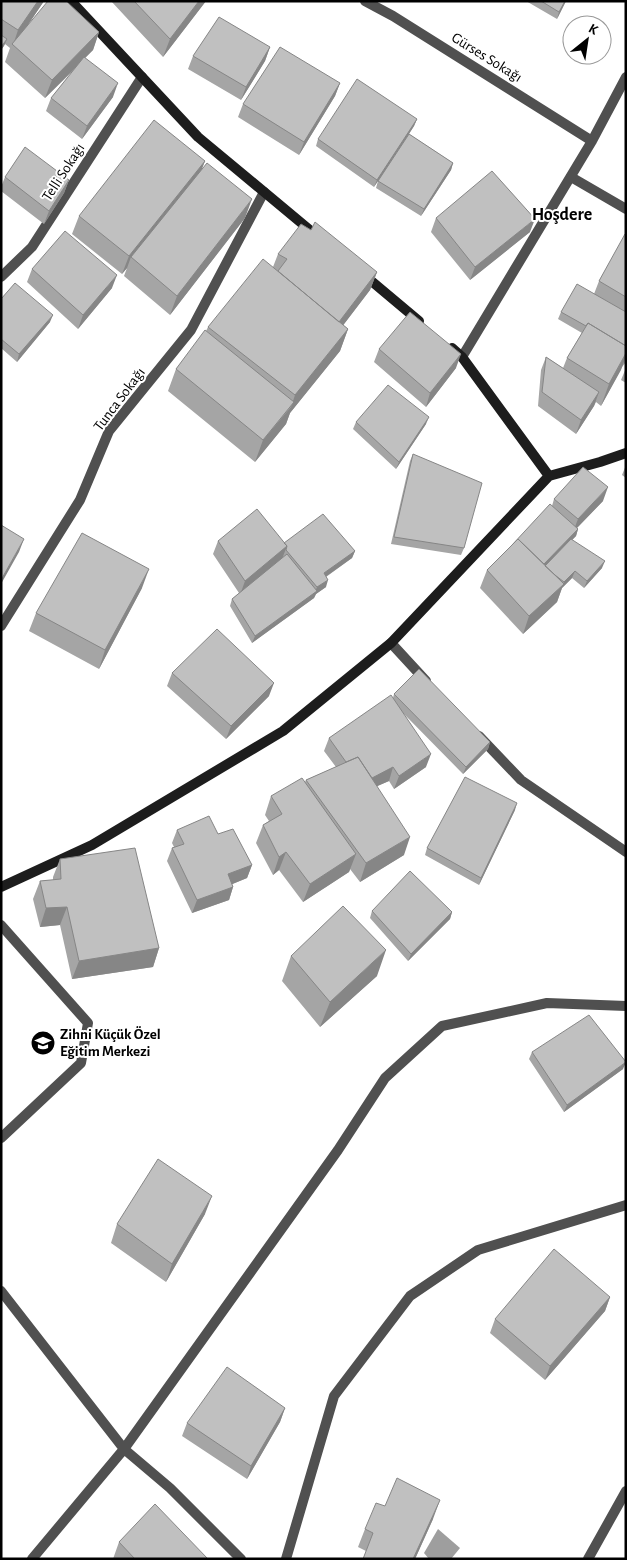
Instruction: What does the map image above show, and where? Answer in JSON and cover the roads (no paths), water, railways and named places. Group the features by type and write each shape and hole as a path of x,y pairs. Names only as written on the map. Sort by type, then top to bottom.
{"street":[{"path":"71,1 198,136 325,242"},
{"name":"Gürses Sokağı","path":"365,1 393,16 592,141"},
{"path":"462,356 592,141 626,76"},
{"name":"Telli Sokağı","path":"1,277 32,247 142,77"},
{"path":"570,177 626,209"},
{"name":"Tunca Sokağı","path":"1,626 80,500 109,431 191,330 264,192"},
{"path":"356,268 424,325"},
{"path":"447,344 462,356 549,476"},
{"path":"1,887 92,845 282,731 391,643 549,476 626,453"},
{"path":"391,643 432,686"},
{"path":"473,730 521,780 626,852"},
{"path":"1,925 88,1023 81,1063 1,1138"},
{"path":"32,1559 124,1449 338,1150 385,1078 442,1026 547,1003 626,1006"},
{"path":"286,1559 334,1396 410,1296 478,1250 626,1205"},
{"path":"1,1291 124,1449 170,1488 241,1559"},
{"path":"588,1559 626,1491"}],"place":[{"name":"Zihni Küçük Özel Eğitim Merkezi","path":"43,1043"}],"district":[{"name":"Hoşdere","path":"562,214"}]}
